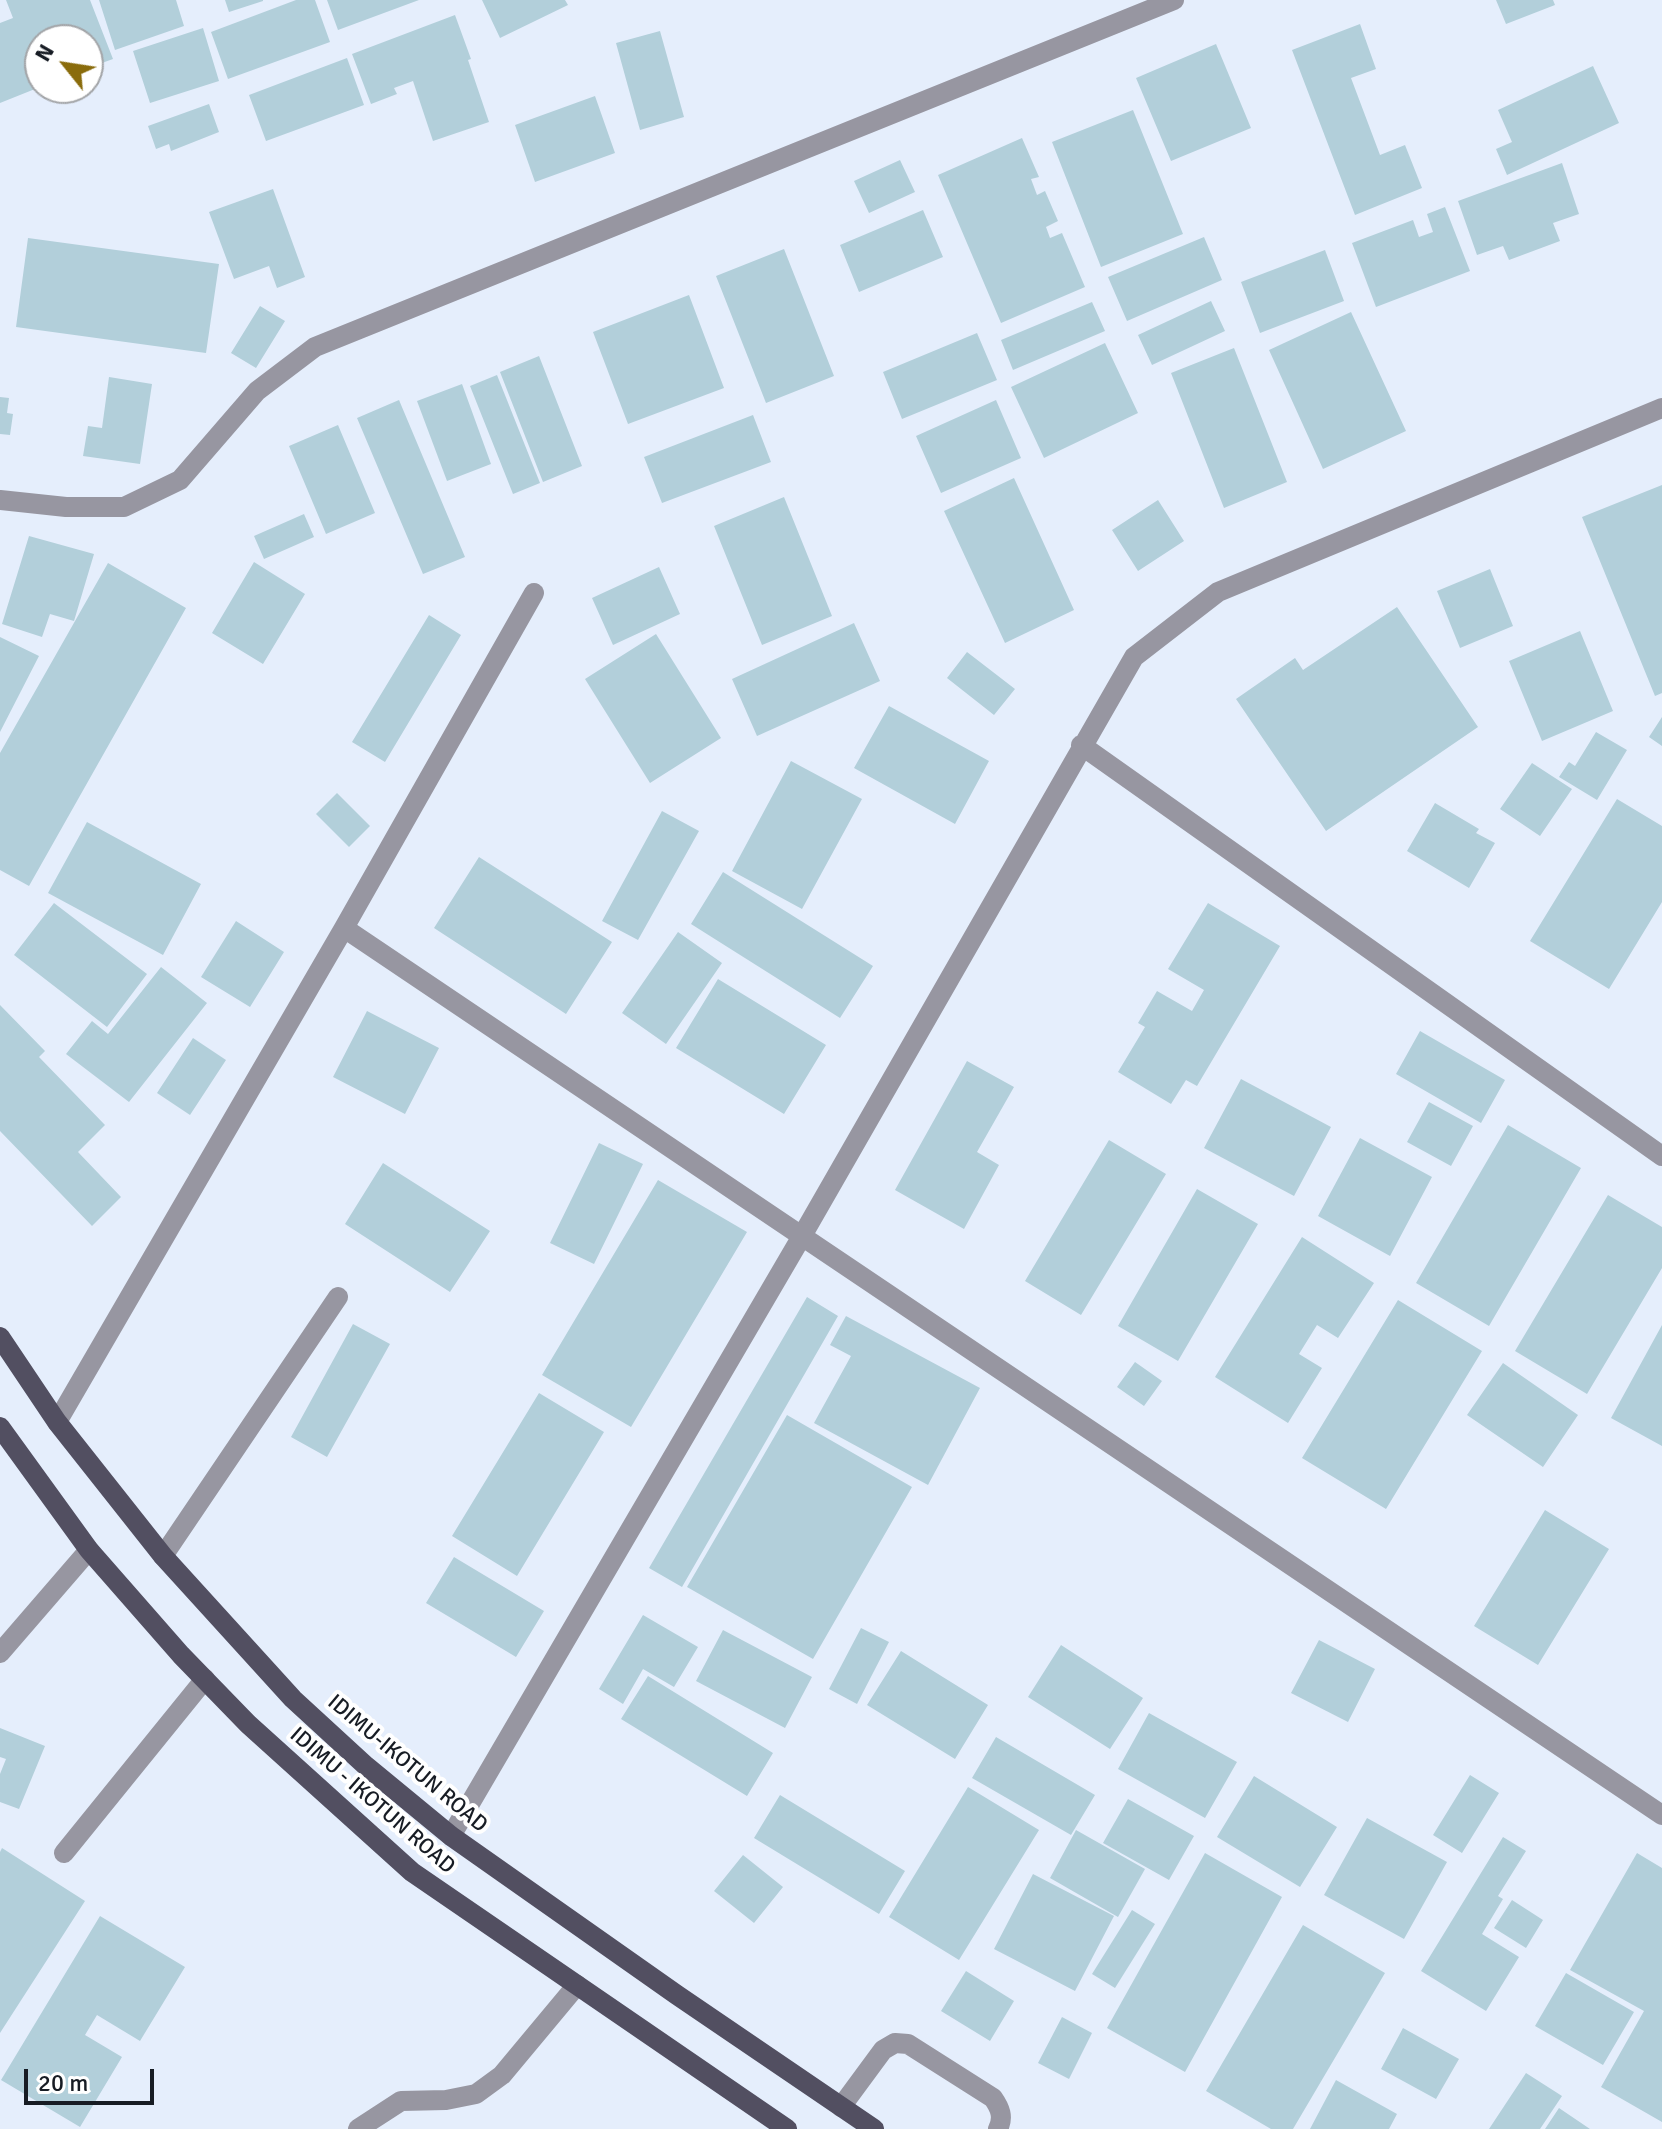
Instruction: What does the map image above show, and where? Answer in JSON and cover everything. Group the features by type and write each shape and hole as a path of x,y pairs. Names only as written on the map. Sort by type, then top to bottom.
{"main road":[{"name":"IDIMU-IKOTUN ROAD","path":"0,1337 57,1422 163,1556 293,1699 366,1766 451,1836 874,2129"},
{"name":"IDIMU - IKOTUN ROAD","path":"0,1427 89,1550 205,1679 248,1724 412,1872 787,2129"}],"street":[{"path":"0,500 66,507 124,507 180,480 257,391 315,347 1174,0"},
{"path":"451,1836 802,1236 1134,657 1218,592 1662,408"},
{"path":"57,1422 534,593"},
{"path":"1081,745 1662,1156"},
{"path":"344,928 1662,1815"},
{"path":"163,1556 338,1297"},
{"path":"0,1653 89,1550"},
{"path":"64,1853 205,1679"},
{"path":"358,2129 401,2101 446,2100 476,2094 502,2075 577,1985"},
{"path":"841,2107 883,2050 895,2043 908,2044 993,2098 1001,2109 998,2129"}],"building":[{"path":"6,0 90,0 99,24 24,24 24,93 0,103 0,23 13,18"},
{"path":"99,0 176,0 184,26 115,50"},
{"path":"225,0 263,0 263,1 229,12"},
{"path":"296,0 315,0 330,42 228,79 211,32"},
{"path":"327,0 419,0 338,30"},
{"path":"482,0 565,0 568,5 500,38"},
{"path":"1496,0 1553,0 1555,5 1506,24"},
{"path":"455,15 489,122 433,141 413,81 394,88 397,94 371,104 352,54"},
{"path":"1360,24 1376,69 1351,78 1380,155 1405,145 1422,188 1355,215 1292,50"},
{"path":"203,28 219,81 150,103 133,51"},
{"path":"660,31 684,117 640,130 616,43"},
{"path":"104,36 113,59 104,62"},
{"path":"1216,44 1251,128 1171,161 1136,78"},
{"path":"347,58 364,105 266,141 249,95"},
{"path":"1593,66 1619,123 1507,175 1496,149 1512,142 1498,110"},
{"path":"595,96 615,153 535,182 515,125"},
{"path":"209,104 219,132 171,151 169,144 156,149 148,126"},
{"path":"1133,110 1183,234 1101,267 1052,142"},
{"path":"1022,138 1039,177 1031,179 1037,195 1045,191 1058,221 1046,227 1050,238 1062,233 1085,287 1001,323 938,175"},
{"path":"900,160 915,192 869,213 854,181"},
{"path":"1562,163 1579,214 1553,223 1560,241 1509,260 1503,246 1477,255 1458,201"},
{"path":"273,189 305,277 277,288 269,266 234,279 209,212"},
{"path":"1445,207 1470,271 1376,307 1352,243 1413,220 1419,237 1433,232 1427,214"},
{"path":"923,210 943,257 859,292 840,245"},
{"path":"1204,237 1222,280 1127,321 1108,277"},
{"path":"28,238 219,264 206,353 16,327"},
{"path":"784,249 834,376 766,403 716,276"},
{"path":"1325,250 1344,301 1260,333 1241,282"},
{"path":"689,295 724,388 628,424 593,332"},
{"path":"1211,301 1225,331 1152,365 1138,335"},
{"path":"1092,302 1105,331 1013,370 1001,340"},
{"path":"260,306 285,321 256,368 231,353"},
{"path":"1351,312 1406,431 1323,469 1269,350"},
{"path":"977,333 997,380 902,419 883,372"},
{"path":"1105,343 1138,413 1044,458 1011,387"},
{"path":"1234,348 1287,482 1224,508 1171,373"},
{"path":"539,356 582,466 543,482 500,372"},
{"path":"497,375 540,483 513,494 470,386"},
{"path":"109,377 152,384 140,464 83,456 88,426 102,428"},
{"path":"462,384 491,464 447,481 417,401"},
{"path":"0,397 9,398 7,413 13,414 10,435 0,434"},
{"path":"399,400 465,557 423,574 357,418"},
{"path":"996,400 1021,458 941,493 916,436"},
{"path":"753,415 771,462 662,503 644,457"},
{"path":"338,425 375,513 326,534 289,446"},
{"path":"1014,478 1074,610 1005,643 944,511"},
{"path":"1662,485 1662,693 1655,696 1582,517"},
{"path":"784,497 832,616 762,645 714,526"},
{"path":"1158,500 1184,541 1138,571 1112,530"},
{"path":"304,514 314,537 264,559 254,536"},
{"path":"29,536 94,554 74,621 50,614 42,637 2,624"},
{"path":"254,562 305,594 263,664 212,633"},
{"path":"108,563 186,608 29,886 0,870 0,753"},
{"path":"659,567 680,614 613,645 592,598"},
{"path":"1490,569 1513,626 1460,648 1437,591"},
{"path":"1397,607 1478,727 1326,831 1236,699 1295,658 1303,670"},
{"path":"429,615 461,635 385,762 352,742"},
{"path":"854,623 880,681 757,736 732,679"},
{"path":"1580,631 1613,711 1542,741 1509,661"},
{"path":"656,634 721,738 650,783 585,679"},
{"path":"0,637 39,656 0,732"},
{"path":"967,652 1015,689 994,715 947,678"},
{"path":"889,706 989,761 955,824 854,768"},
{"path":"1662,717 1662,746 1649,737"},
{"path":"1596,732 1627,750 1597,800 1559,777 1569,762 1575,766"},
{"path":"791,761 862,799 802,909 732,871"},
{"path":"1532,763 1572,789 1540,836 1500,809"},
{"path":"337,793 370,826 349,847 316,814"},
{"path":"1617,799 1662,826 1662,902 1609,989 1530,941"},
{"path":"1435,803 1479,829 1476,833 1495,843 1469,888 1407,851"},
{"path":"662,811 699,831 638,940 602,921"},
{"path":"87,822 201,884 163,955 48,893"},
{"path":"479,857 612,942 566,1014 434,928"},
{"path":"723,872 873,966 840,1018 691,924"},
{"path":"54,903 147,974 107,1027 14,955"},
{"path":"1208,903 1280,946 1197,1086 1186,1080 1171,1104 1118,1072 1145,1027 1138,1023 1157,991 1192,1011 1204,990 1168,969"},
{"path":"236,921 284,952 250,1007 201,977"},
{"path":"678,932 722,963 666,1044 622,1013"},
{"path":"161,967 207,1003 129,1102 66,1054 92,1021 108,1034"},
{"path":"718,979 826,1045 784,1114 676,1048"},
{"path":"0,1005 45,1051 39,1057 105,1125 78,1152 121,1197 92,1226 0,1131"},
{"path":"367,1011 439,1048 405,1114 333,1077"},
{"path":"1420,1031 1505,1080 1481,1123 1396,1074"},
{"path":"193,1038 226,1060 190,1115 157,1093"},
{"path":"967,1061 1014,1087 977,1152 999,1165 964,1229 895,1190"},
{"path":"1241,1079 1331,1127 1294,1196 1204,1148"},
{"path":"1429,1102 1473,1126 1451,1166 1407,1142"},
{"path":"1508,1125 1581,1168 1489,1326 1416,1283"},
{"path":"1360,1138 1432,1177 1390,1256 1318,1216"},
{"path":"1109,1140 1166,1174 1081,1315 1025,1281"},
{"path":"599,1143 643,1164 594,1264 550,1243"},
{"path":"383,1163 490,1231 450,1292 345,1224"},
{"path":"658,1180 747,1232 631,1427 542,1375"},
{"path":"1197,1189 1258,1224 1178,1361 1118,1326"},
{"path":"1608,1195 1662,1227 1662,1268 1587,1394 1515,1351"},
{"path":"1302,1237 1374,1283 1338,1338 1317,1325 1299,1354 1322,1368 1288,1423 1215,1377"},
{"path":"807,1297 838,1316 682,1587 649,1568"},
{"path":"1398,1300 1482,1351 1386,1509 1302,1458"},
{"path":"846,1316 980,1388 928,1485 814,1423 851,1356 830,1345"},
{"path":"353,1324 390,1344 327,1457 291,1437"},
{"path":"1662,1325 1662,1446 1611,1418"},
{"path":"1135,1362 1162,1381 1144,1406 1117,1387"},
{"path":"1503,1363 1578,1415 1543,1467 1467,1415"},
{"path":"539,1393 604,1432 517,1576 452,1536"},
{"path":"787,1415 912,1487 813,1659 687,1587"},
{"path":"1545,1510 1609,1549 1538,1665 1474,1626"},
{"path":"454,1557 544,1611 516,1657 426,1603"},
{"path":"643,1615 698,1647 674,1687 643,1669 623,1704 599,1689"},
{"path":"861,1628 889,1642 857,1704 829,1689"},
{"path":"723,1630 812,1677 785,1728 696,1681"},
{"path":"1319,1640 1375,1669 1348,1722 1291,1693"},
{"path":"1061,1645 1143,1698 1110,1749 1028,1697"},
{"path":"901,1651 988,1705 955,1759 867,1705"},
{"path":"648,1676 773,1753 747,1796 621,1719"},
{"path":"1149,1713 1237,1762 1205,1818 1118,1769"},
{"path":"0,1728 45,1746 19,1809 0,1802 0,1774 6,1759 0,1757"},
{"path":"996,1737 1095,1795 1071,1835 972,1778"},
{"path":"1470,1775 1499,1793 1462,1853 1433,1835"},
{"path":"1254,1776 1337,1827 1300,1887 1217,1837"},
{"path":"968,1787 1039,1830 959,1960 889,1917"},
{"path":"780,1795 905,1871 879,1914 754,1838"},
{"path":"1128,1799 1194,1836 1169,1880 1103,1843"},
{"path":"1367,1818 1447,1862 1404,1939 1324,1895"},
{"path":"1076,1830 1145,1869 1118,1917 1050,1878"},
{"path":"1503,1837 1526,1851 1498,1896 1503,1899 1482,1934 1519,1957 1486,2011 1421,1971"},
{"path":"2,1848 85,1901 0,2033 0,1852"},
{"path":"1205,1853 1282,1897 1185,2072 1107,2028"},
{"path":"1637,1853 1662,1868 1662,2122 1601,2087 1644,2011 1570,1970"},
{"path":"743,1855 783,1887 754,1923 714,1891"},
{"path":"1033,1874 1114,1916 1075,1991 994,1949"},
{"path":"1512,1900 1543,1920 1526,1948 1494,1928"},
{"path":"1132,1910 1155,1924 1115,1988 1092,1974"},
{"path":"100,1916 185,1967 140,2041 97,2015 85,2035 122,2057 80,2127 1,2080"},
{"path":"1303,1925 1385,1973 1293,2129 1271,2129 1206,2091"},
{"path":"966,1971 1014,2001 990,2041 941,2011"},
{"path":"1566,1973 1634,2012 1603,2065 1535,2026"},
{"path":"1062,2017 1092,2033 1069,2079 1038,2063"},
{"path":"1403,2028 1459,2059 1436,2099 1381,2069"},
{"path":"1526,2073 1562,2096 1540,2129 1489,2129"},
{"path":"1336,2080 1397,2114 1389,2129 1310,2129"},
{"path":"1559,2108 1590,2129 1545,2129"}]}
